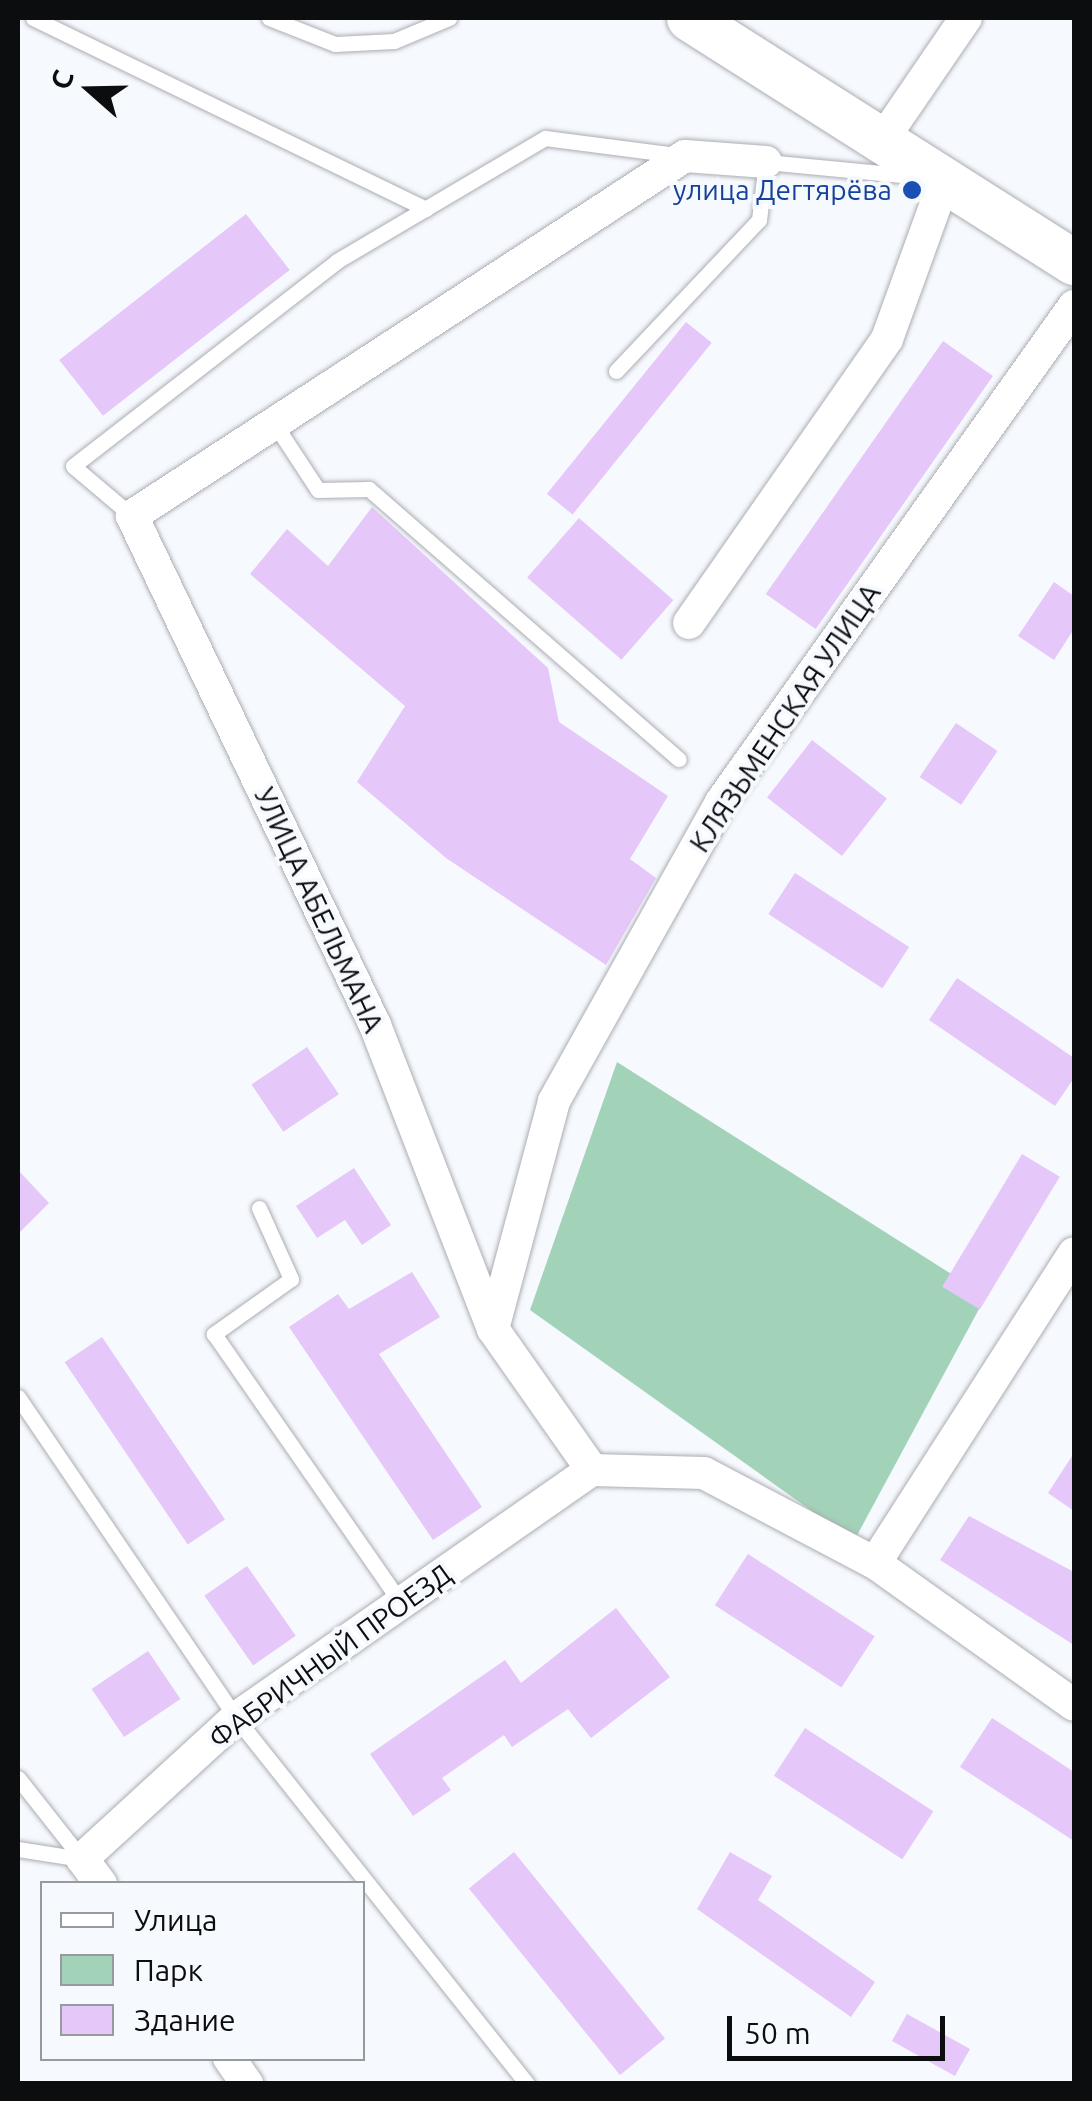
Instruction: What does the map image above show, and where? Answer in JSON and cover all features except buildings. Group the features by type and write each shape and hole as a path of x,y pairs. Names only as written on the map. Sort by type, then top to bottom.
{"main road":[{"path":"690,18 1074,262"},
{"path":"722,18 835,107"}],"street":[{"path":"883,139 966,18"},
{"path":"132,516 685,156 766,162"},
{"path":"688,623 887,339 945,179"},
{"name":"КЛЯЗЬМЕНСКАЯ УЛИЦА","path":"494,1329 554,1102 721,802 1074,306"},
{"name":"УЛИЦА АБЕЛЬМАНА","path":"132,516 375,1026 494,1329 592,1470"},
{"path":"875,1563 1074,1252"},
{"path":"592,1470 704,1473 875,1563 1074,1705"},
{"name":"ФАБРИЧНЫЙ ПРОЕЗД","path":"91,1871 236,1718 592,1470"},
{"path":"231,2061 248,2084"}],"lane":[{"path":"33,18 426,209"},
{"path":"269,18 335,44 394,41 448,18"},
{"path":"132,516 74,466 338,261 545,138 685,156"},
{"path":"616,370 759,220 766,162 945,179"},
{"path":"274,423 318,490 369,489 680,759"},
{"path":"260,1208 291,1279 214,1334 401,1603"},
{"path":"18,1396 236,1718 527,2084"},
{"path":"18,1778 91,1871"},
{"path":"18,1849 91,1871"}],"green space":[{"path":"617,1062 986,1296 854,1541 530,1310"}],"place":[{"name":"улица Дегтярёва","path":"912,190"}]}
